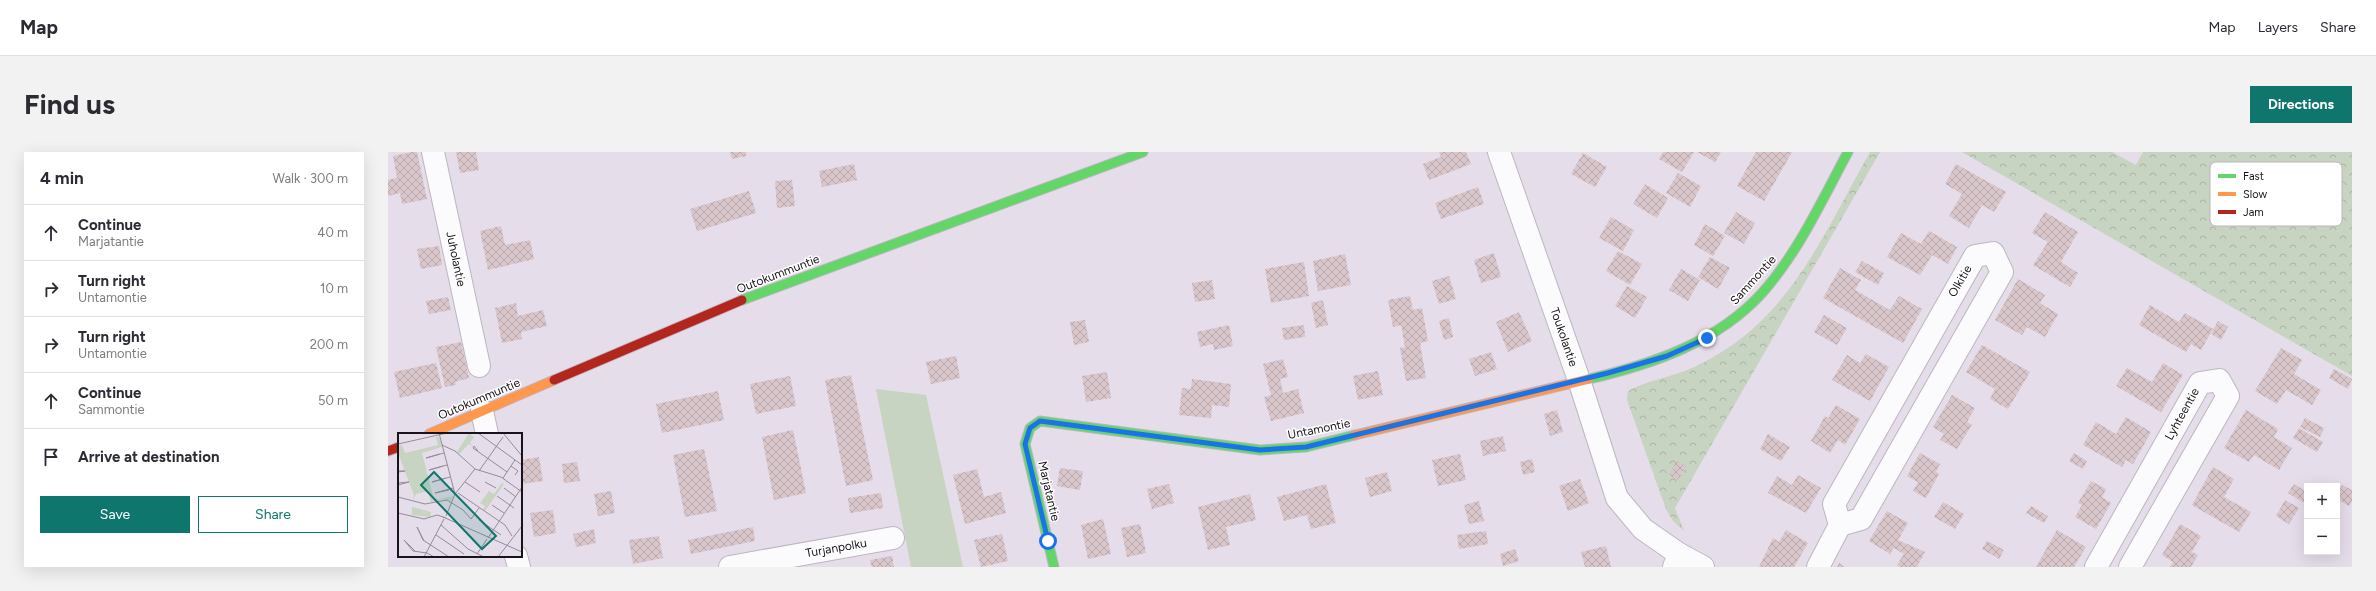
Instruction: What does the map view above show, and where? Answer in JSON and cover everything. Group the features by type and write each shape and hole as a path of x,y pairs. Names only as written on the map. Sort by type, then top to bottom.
{"street":[{"name":"Juholantie","path":"433,152 479,366"},
{"name":"Outokummuntie","path":"430,433 768,289 1143,152"},
{"name":"Toukolantie","path":"1499,152 1579,380 1617,498 1643,529 1677,561 1702,567"},
{"name":"Sammontie","path":"1579,380 1667,356 1707,338 1747,308 1782,269 1848,152"},
{"name":"Olkitie","path":"1993,253 2002,272 1928,403 1862,519 1840,525 1834,504 1974,256 1993,253"},
{"name":"Untamontie","path":"1025,444 1030,428 1040,421 1260,450 1306,447 1579,380"},
{"name":"Lyhteentie","path":"2096,567 2200,383 2219,380 2228,396 2130,567"},
{"path":"1900,387 1928,403"},
{"path":"482,411 487,433"},
{"name":"Marjatantie","path":"1025,444 1054,567"},
{"path":"388,451 398,447"},
{"path":"2126,514 2152,529"},
{"path":"1818,567 1840,525"},
{"name":"Turjanpolku","path":"730,567 893,538"},
{"path":"516,557 519,567"}],"green space":[{"path":"1870,152 1880,152 1675,508 1684,531 1673,521 1666,509 1627,400 1628,391 1682,372 1708,360 1748,333 1771,311 1791,287 1825,234"},
{"path":"1962,152 2112,152 2136,165 2143,152 2352,152 2352,376"},
{"path":"876,389 926,395 963,567 911,567"}],"building":[{"path":"417,152 427,199 402,204 400,193 388,196 388,180 397,178 393,156"},
{"path":"456,152 476,152 479,170 460,173"},
{"path":"730,152 746,152 746,156 732,159"},
{"path":"1439,152 1466,152 1471,164 1429,180 1423,164 1441,157"},
{"path":"1663,152 1694,152 1682,172 1659,159"},
{"path":"1697,152 1721,152 1715,162"},
{"path":"1756,152 1792,152 1764,201 1737,186"},
{"path":"1583,153 1607,167 1595,187 1571,174"},
{"path":"854,164 857,180 822,187 819,171"},
{"path":"1956,164 2006,192 1994,212 1982,205 1969,228 1949,216 1962,194 1945,184"},
{"path":"1678,173 1701,186 1690,207 1666,193"},
{"path":"792,180 795,206 777,208 775,181"},
{"path":"1645,184 1668,198 1657,218 1633,204"},
{"path":"1478,187 1484,204 1441,219 1435,203"},
{"path":"749,191 756,213 697,231 690,209"},
{"path":"1736,212 1755,223 1744,244 1724,233"},
{"path":"2045,212 2078,232 2061,262 2078,273 2070,287 2033,265 2048,242 2032,233"},
{"path":"1611,217 1634,230 1623,251 1599,238"},
{"path":"1705,224 1725,236 1713,256 1694,245"},
{"path":"501,226 505,245 530,240 534,259 488,270 480,231"},
{"path":"1929,231 1957,247 1948,264 1932,255 1920,275 1887,257 1901,233 1921,244"},
{"path":"439,246 442,265 421,269 417,249"},
{"path":"1618,251 1642,264 1630,285 1606,271"},
{"path":"1494,253 1501,277 1481,283 1474,260"},
{"path":"1345,254 1351,285 1318,291 1313,261"},
{"path":"1710,257 1730,268 1718,289 1698,277"},
{"path":"1862,261 1884,273 1878,285 1855,272"},
{"path":"1304,262 1309,296 1271,303 1265,269"},
{"path":"1840,268 1861,280 1855,290 1890,310 1899,296 1922,309 1903,343 1823,298"},
{"path":"1681,269 1700,280 1688,301 1669,290"},
{"path":"1449,276 1456,299 1439,304 1432,281"},
{"path":"2018,279 2045,295 2040,303 2058,314 2045,337 2027,327 2022,335 1995,320"},
{"path":"1212,280 1215,299 1195,302 1192,283"},
{"path":"1627,286 1647,297 1635,318 1615,306"},
{"path":"1410,296 1413,310 1422,308 1428,341 1420,343 1426,378 1406,381 1400,348 1405,347 1401,325 1393,327 1388,300"},
{"path":"448,297 451,310 429,314 426,301"},
{"path":"1323,300 1328,325 1316,328 1311,303"},
{"path":"516,303 518,316 543,310 547,326 521,332 522,339 502,343 495,308"},
{"path":"2150,305 2179,322 2185,313 2213,329 2201,350 2191,344 2186,352 2139,325"},
{"path":"1519,312 1532,341 1508,352 1496,322"},
{"path":"1824,315 1847,328 1837,345 1814,332"},
{"path":"1449,318 1453,337 1444,340 1439,321"},
{"path":"1085,320 1089,342 1074,345 1070,322"},
{"path":"2218,321 2228,327 2221,340 2211,334"},
{"path":"1229,325 1233,346 1214,350 1213,344 1200,347 1197,332"},
{"path":"1304,325 1305,337 1284,340 1282,328"},
{"path":"461,342 469,378 455,382 456,385 445,387 436,347"},
{"path":"1982,345 2030,372 2008,409 1990,399 1995,389 1966,372"},
{"path":"2281,348 2302,360 2294,374 2321,390 2312,405 2286,390 2277,404 2255,391"},
{"path":"1491,352 1497,369 1475,376 1469,359"},
{"path":"1866,354 1889,367 1870,401 1832,380 1847,355 1860,363"},
{"path":"956,356 960,378 931,384 926,362"},
{"path":"1283,359 1288,377 1280,379 1283,393 1298,389 1304,413 1271,421 1264,397 1271,395 1263,364"},
{"path":"436,363 442,388 400,398 394,372"},
{"path":"2163,363 2183,375 2161,412 2116,386 2127,368 2152,382"},
{"path":"2334,369 2352,379 2348,389 2329,378"},
{"path":"1378,371 1383,395 1358,400 1353,376"},
{"path":"1107,372 1111,398 1086,402 1082,376"},
{"path":"851,375 873,480 846,486 825,380"},
{"path":"790,376 796,406 756,414 750,384"},
{"path":"1192,379 1231,384 1229,407 1212,405 1211,418 1179,415 1182,388 1191,389"},
{"path":"718,391 724,420 662,433 656,404"},
{"path":"1952,395 1975,408 1967,422 1972,425 1957,449 1940,440 1944,434 1933,427"},
{"path":"1836,405 1860,419 1845,445 1838,440 1830,453 1811,441 1825,416 1828,418"},
{"path":"1557,410 1563,432 1550,436 1544,414"},
{"path":"2246,410 2278,429 2274,437 2292,448 2279,470 2254,455 2249,462 2224,448"},
{"path":"2126,417 2151,432 2133,464 2126,460 2122,467 2083,445 2096,422 2116,434"},
{"path":"2305,418 2324,428 2320,437 2300,427"},
{"path":"2299,428 2323,442 2317,452 2293,438"},
{"path":"793,430 806,493 774,500 762,437"},
{"path":"1768,434 1790,447 1781,461 1760,449"},
{"path":"1503,436 1506,451 1483,456 1480,441"},
{"path":"704,449 717,511 685,517 673,455"},
{"path":"1920,453 1940,464 1936,472 1939,474 1926,498 1913,491 1918,482 1907,476"},
{"path":"2074,453 2087,461 2083,469 2069,461"},
{"path":"1460,454 1466,480 1438,486 1432,460"},
{"path":"539,457 543,481 522,484 522,460"},
{"path":"1532,459 1535,472 1523,475 1520,462"},
{"path":"1677,461 1686,466 1678,480 1669,475"},
{"path":"577,462 580,481 564,483 562,464"},
{"path":"2213,467 2234,479 2224,497 2251,512 2239,532 2192,505"},
{"path":"1060,468 1083,471 1080,490 1057,486"},
{"path":"977,469 984,497 1001,492 1006,513 965,524 953,475"},
{"path":"1387,472 1392,491 1370,497 1365,478"},
{"path":"1798,475 1821,488 1806,513 1768,493 1777,476 1792,485"},
{"path":"1580,479 1589,503 1568,511 1559,486"},
{"path":"2091,481 2106,489 2102,497 2111,503 2096,529 2075,517 2082,505 2078,503"},
{"path":"1169,484 1174,503 1152,509 1147,489"},
{"path":"1326,484 1336,523 1311,529 1307,515 1284,521 1277,497"},
{"path":"2294,484 2304,490 2304,503 2288,493"},
{"path":"2342,485 2352,490 2352,501 2349,506 2340,501 2340,488"},
{"path":"611,491 615,513 598,516 594,494"},
{"path":"881,493 883,508 850,513 848,498"},
{"path":"1250,494 1256,520 1226,527 1230,545 1208,550 1198,507"},
{"path":"2285,500 2299,508 2289,524 2276,516"},
{"path":"1479,501 1484,521 1469,524 1464,505"},
{"path":"1943,502 1964,514 1955,529 1934,517"},
{"path":"2031,506 2048,516 2044,523 2026,513"},
{"path":"553,510 556,533 534,537 530,513"},
{"path":"1887,511 1908,523 1898,540 1925,552 1917,567 1900,567 1897,565 1904,554 1894,548 1890,554 1869,541"},
{"path":"1103,519 1111,554 1088,559 1081,525"},
{"path":"1140,524 1146,553 1127,557 1121,528"},
{"path":"2180,524 2201,536 2192,552 2198,555 2191,567 2170,567 2173,562 2162,555"},
{"path":"753,527 755,541 691,554 688,540"},
{"path":"594,529 596,543 576,547 573,534"},
{"path":"1786,530 1808,543 1794,567 1759,567 1773,538 1779,542"},
{"path":"2057,530 2086,547 2074,567 2036,567"},
{"path":"1486,531 1488,544 1459,549 1457,535"},
{"path":"1002,534 1008,561 981,567 974,540"},
{"path":"659,536 663,558 633,564 629,540"},
{"path":"1987,541 2004,550 1999,559 1982,549"},
{"path":"1606,546 1611,567 1585,567 1581,552"},
{"path":"1515,549 1519,561 1503,566 1500,554"},
{"path":"892,556 894,567 872,567 870,560"},
{"path":"1839,563 1845,567 1837,567"}],"traffic: fast":[{"path":"742,300 1143,152"},
{"path":"1589,379 1637,366 1683,349 1726,325 1745,309 1763,292 1788,260 1809,225 1848,152"},
{"path":"1054,567 1025,444 1030,428 1040,421 1260,450 1306,447 1355,435"}],"traffic: slow":[{"path":"1355,435 1589,379"},
{"path":"431,433 554,380"}],"traffic: jam":[{"path":"554,380 742,300"},
{"path":"388,451 398,447"}],"route":[{"path":"1048,541 1025,444 1030,428 1040,421 1260,450 1306,447 1608,373 1667,356 1707,338"}]}
